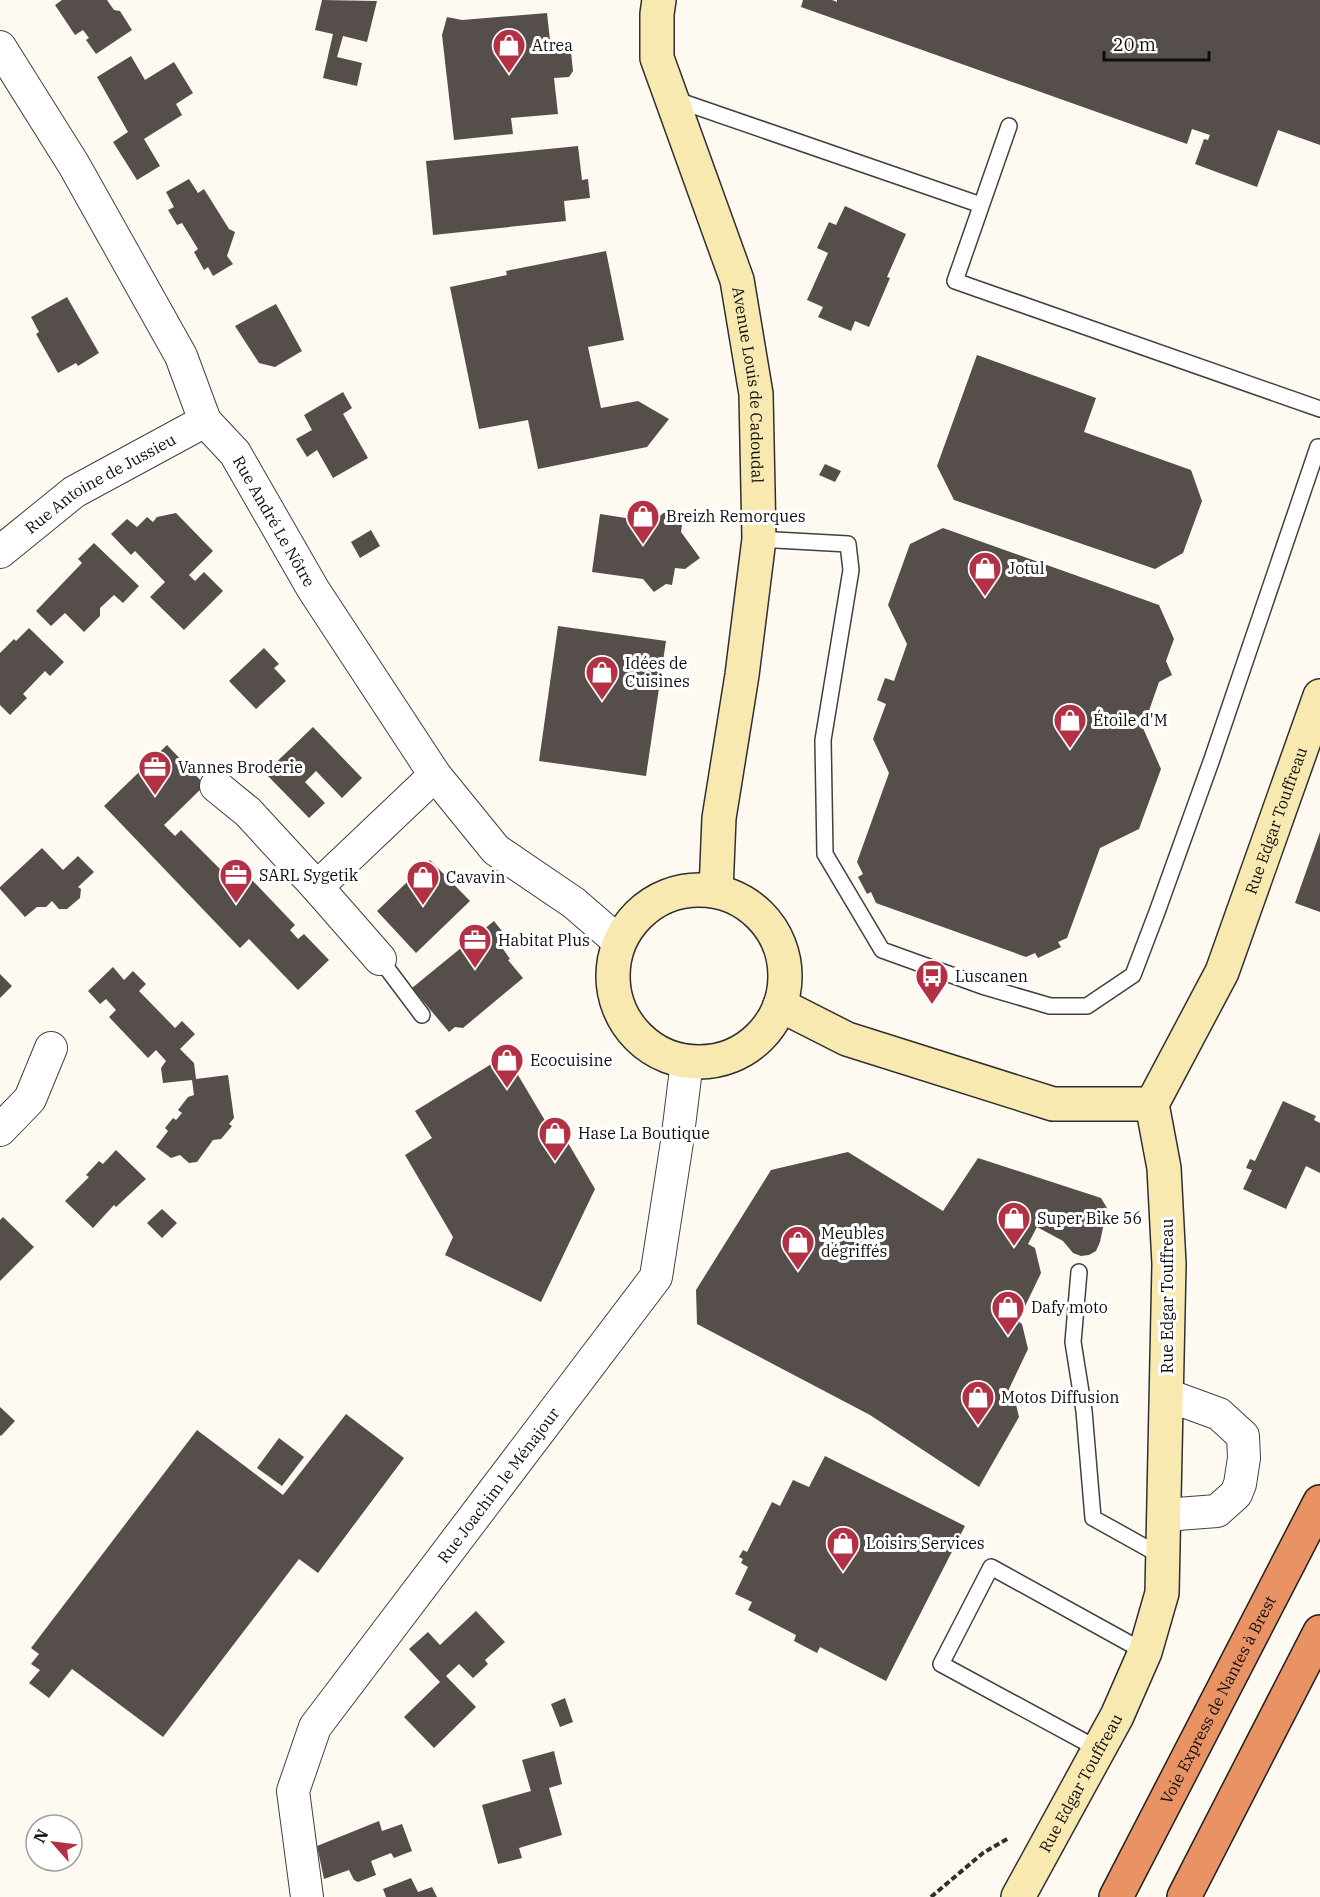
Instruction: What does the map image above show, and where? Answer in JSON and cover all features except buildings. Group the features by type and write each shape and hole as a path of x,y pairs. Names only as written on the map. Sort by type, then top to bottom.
{"highway":[{"name":"Voie Express de Nantes à Brest","path":"1116,1897 1320,1502"},
{"path":"1184,1897 1320,1632"}],"street":[{"name":"Avenue Louis de Cadoudal","path":"659,0 657,58 736,280 756,394 759,539 742,675 719,818 716,891"},
{"name":"Rue André Le Nôtre","path":"0,47 74,165 181,356 205,421 235,453 314,589 435,775 496,850 574,903 619,942"},
{"name":"Rue Antoine de Jussieu","path":"0,552 74,492 205,421"},
{"name":"Rue Edgar Touffreau","path":"1018,1897 1117,1716 1145,1652 1162,1593 1169,1264 1164,1168 1152,1104 1222,972 1320,696"},
{"path":"317,887 435,775"},
{"path":"216,786 248,812 380,959"},
{"path":"687,890 716,891 744,902 766,921 780,947 786,975 780,1005 766,1030 744,1049 716,1060 687,1061 661,1054 640,1039 624,1018 614,994 613,967 619,942 635,917 658,899 687,890"},
{"path":"780,1005 847,1039 1053,1104 1152,1104"},
{"path":"0,1130 30,1099 51,1048"},
{"name":"Rue Joachim le Ménajour","path":"307,1897 293,1791 315,1727 656,1277 687,1061"},
{"path":"1164,1515 1217,1511 1236,1494 1244,1458 1243,1436 1219,1414 1167,1395"}],"lane":[{"path":"671,98 981,206"},
{"path":"1009,126 955,281 1320,408"},
{"path":"759,539 848,544 851,570 823,740 825,854 882,950 982,986 1050,1006 1087,1006 1132,975 1212,759 1314,458 1320,447"},
{"path":"380,959 422,1015"},
{"path":"1079,1272 1073,1342 1084,1411 1093,1518 1163,1557"},
{"path":"1098,1749 941,1664 991,1567 1145,1652"}],"path":[{"path":"931,1897 983,1853 1012,1836"}],"place":[{"name":"Atrea","path":"509,74"},
{"name":"Breizh Remorques","path":"643,545"},
{"name":"Jotul","path":"985,597"},
{"name":"Idées de Cuisines","path":"602,701"},
{"name":"Étoile d'M","path":"1070,749"},
{"name":"Vannes Broderie","path":"155,796"},
{"name":"SARL Sygetik","path":"236,904"},
{"name":"Cavavin","path":"423,906"},
{"name":"Habitat Plus","path":"475,969"},
{"name":"Luscanen","path":"932,1005"},
{"name":"Ecocuisine","path":"507,1089"},
{"name":"Hase La Boutique","path":"555,1162"},
{"name":"Super Bike 56","path":"1014,1247"},
{"name":"Meubles dégriffés","path":"798,1271"},
{"name":"Dafy moto","path":"1008,1336"},
{"name":"Motos Diffusion","path":"978,1426"},
{"name":"Loisirs Services","path":"843,1572"}]}
